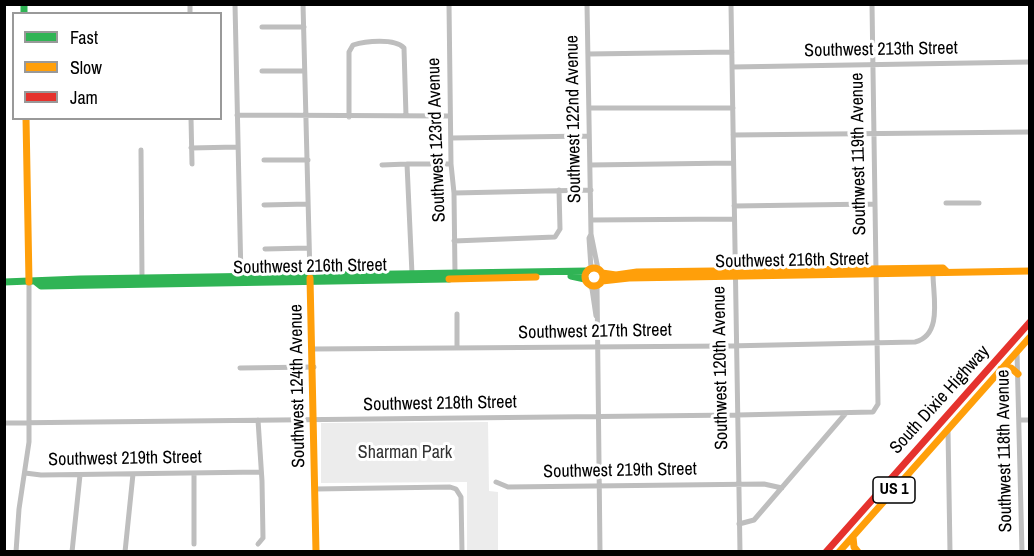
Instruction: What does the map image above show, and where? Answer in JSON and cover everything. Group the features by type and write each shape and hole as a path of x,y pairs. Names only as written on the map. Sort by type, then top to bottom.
{"main road":[{"path":"26,120 33,282"},
{"name":"Southwest 216th Street","path":"310,279 395,281 575,276 587,282 599,283 629,278 735,274 875,272 943,268 946,271"},
{"path":"587,282 595,270"},
{"path":"595,270 599,283"},
{"name":"Southwest 216th Street","path":"33,282 41,286 595,270 616,275 636,272 735,274"},
{"name":"Southwest 216th Street","path":"875,272 942,274 946,271 1029,271"},
{"path":"395,281 443,278 455,274"},
{"name":"Southwest 216th Street","path":"4,282 33,282 41,279 142,278 241,280"},
{"name":"Southwest 124th Avenue","path":"310,279 314,349 316,552"},
{"name":"South Dixie Highway","path":"826,552 1029,322"},
{"name":"South Dixie Highway","path":"838,552 1029,337"},
{"path":"1001,369 1009,368 1018,374"},
{"path":"935,428 948,428 949,420 982,382 986,371"},
{"path":"838,552 839,544 875,502 879,491"},
{"path":"853,537 858,552"}],"street":[{"path":"235,4 241,280"},
{"name":"Southwest 124th Avenue","path":"303,4 310,279"},
{"name":"Southwest 123rd Avenue","path":"449,4 455,274"},
{"name":"Southwest 122nd Avenue","path":"587,4 591,234 595,270"},
{"name":"Southwest 120th Avenue","path":"731,4 740,552"},
{"name":"Southwest 119th Avenue","path":"872,4 878,404 876,411"},
{"path":"262,27 304,27"},
{"path":"349,117 348,55 351,46 364,42 401,45 405,55 406,116"},
{"path":"588,54 732,52"},
{"name":"Southwest 213th Street","path":"732,67 1029,62"},
{"path":"262,71 304,71"},
{"path":"589,108 733,108"},
{"path":"237,116 450,116"},
{"path":"191,120 192,164"},
{"path":"733,135 1029,132"},
{"path":"451,138 590,136"},
{"path":"191,148 237,147"},
{"path":"141,150 142,278"},
{"path":"264,160 308,160"},
{"path":"590,165 733,163"},
{"path":"407,164 412,274"},
{"path":"382,165 451,164"},
{"path":"454,241 555,237 560,230 559,190"},
{"path":"454,193 591,190"},
{"path":"946,203 980,202"},
{"path":"264,205 308,204"},
{"path":"734,206 874,204"},
{"path":"591,220 734,219"},
{"path":"265,249 309,248"},
{"name":"Southwest 217th Street","path":"314,349 915,342 929,334 934,321 933,274"},
{"path":"16,552 17,522 29,442 33,282"},
{"path":"587,282 597,318"},
{"path":"599,283 597,347 600,552"},
{"path":"457,314 458,348"},
{"name":"Southwest 118th Avenue","path":"1020,348 1018,374 1022,552"},
{"path":"240,368 314,367"},
{"name":"Southwest 218th Street","path":"4,423 598,417 871,413 876,411"},
{"path":"739,524 754,520 846,413"},
{"path":"258,420 263,538 258,544"},
{"path":"1019,420 1029,420"},
{"path":"948,428 950,552"},
{"name":"Southwest 219th Street","path":"25,473 80,475 261,472"},
{"path":"125,552 133,474"},
{"path":"194,474 194,544"},
{"path":"72,552 80,475"},
{"name":"Southwest 219th Street","path":"496,482 508,487 764,484 782,488"},
{"path":"315,489 450,487 459,491 461,497 462,552"}],"green space":[{"name":"Sharman Park","path":"488,422 489,491 498,492 498,551 467,551 467,482 321,483 321,423"}],"traffic: fast":[{"path":"24,4 24,12"},
{"path":"4,282 587,271"},
{"path":"571,276 585,279"},
{"path":"36,282 41,286 449,279"}],"traffic: slow":[{"path":"26,120 29,282"},
{"path":"594,268 600,271 603,277 600,283 594,286 588,283 585,277 588,271 594,268"},
{"path":"602,273 616,275 637,272 943,268 946,271"},
{"path":"602,281 629,278 1030,271"},
{"path":"449,279 536,277"},
{"path":"310,278 316,552"},
{"path":"839,552 1030,337"},
{"path":"1001,369 1011,368 1018,374"},
{"path":"853,537 854,547 858,552"}],"traffic: jam":[{"path":"826,552 1030,322"}]}
